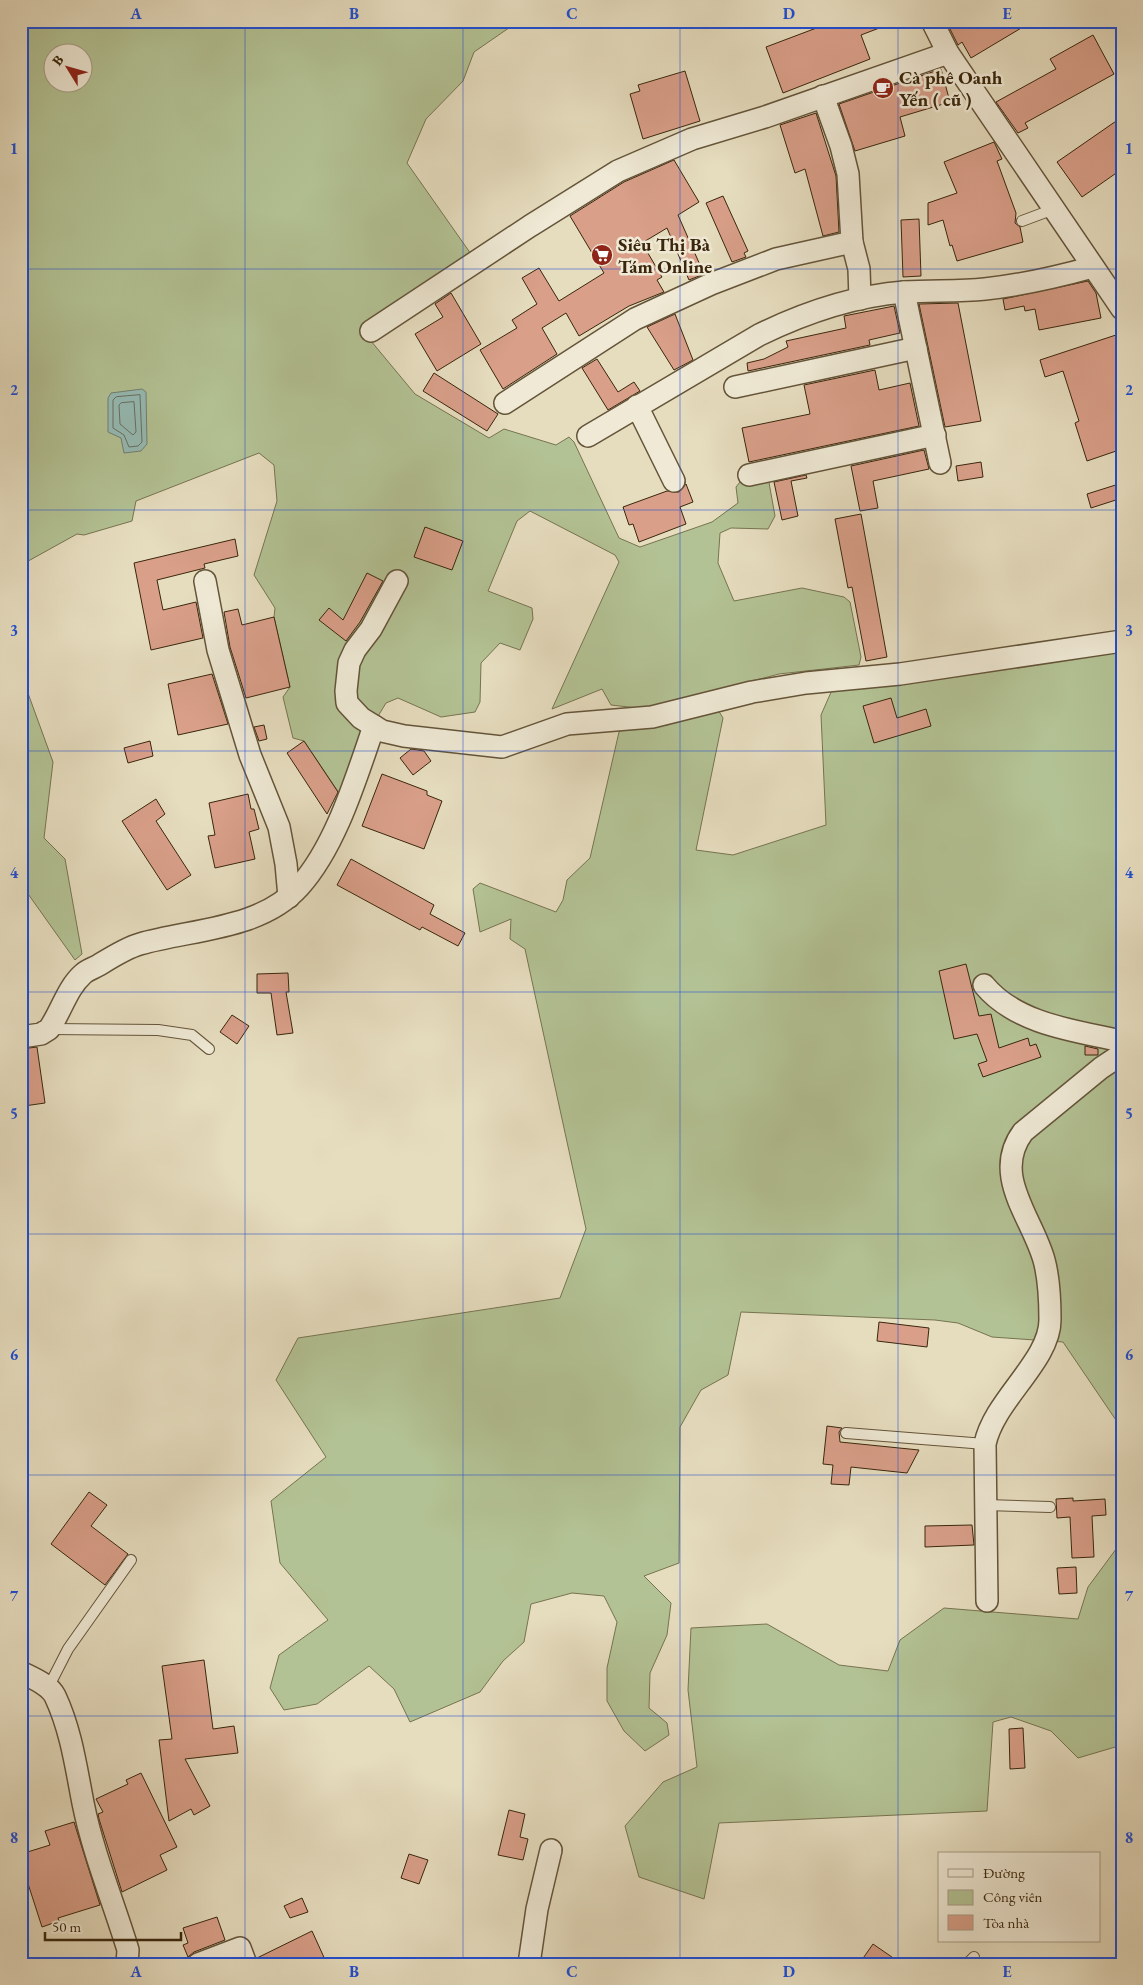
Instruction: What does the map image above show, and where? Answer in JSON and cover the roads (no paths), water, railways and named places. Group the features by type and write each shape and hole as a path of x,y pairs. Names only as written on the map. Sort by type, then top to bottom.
{"street":[{"path":"932,21 948,53 1122,309"},
{"path":"371,331 530,226 618,171 692,139 766,117 948,53"},
{"path":"823,96 841,146 848,174 852,242 859,269 860,298"},
{"path":"505,403 635,318 711,284 776,259 852,242"},
{"path":"588,436 786,322 860,298 904,292 982,290 1019,285 1093,268"},
{"path":"904,292 936,434 940,463"},
{"path":"735,387 916,348"},
{"path":"638,406 674,481"},
{"path":"749,475 936,434"},
{"path":"205,581 218,650 247,746 279,827 286,864 289,897"},
{"path":"397,581 371,629 355,650 349,663 346,691 347,703 361,718 382,731 404,736 502,747 568,724 652,717 770,689 806,683 900,674 1122,641"},
{"path":"21,1037 41,1034 49,1029 72,988 83,974 113,956 139,944 235,924 289,897 300,887 324,850 344,809 374,726"},
{"path":"984,985 993,996 1006,1006 1024,1015 1058,1026 1122,1041"},
{"path":"987,1601 985,1444 988,1431 996,1414 1047,1338 1050,1322 1044,1259 1011,1181 1011,1154 1023,1132 1101,1068 1122,1054"},
{"path":"21,1672 48,1688 54,1694 70,1738 79,1771 84,1804 128,1950 127,1964"},
{"path":"529,1964 540,1892 551,1850"},
{"path":"198,1964 240,1948 246,1964"}],"lane":[{"path":"1022,221 1054,209"},
{"path":"49,1029 158,1030 192,1035 209,1050"},
{"path":"846,1433 985,1444"},
{"path":"986,1505 1050,1507"},
{"path":"48,1688 68,1649 131,1560"}],"water":[{"path":"142,389 146,392 147,444 141,451 124,453 121,438 108,432 108,398 111,393"}],"place":[{"name":"Cà phê Oanh Yến ( cũ )","path":"883,88"},
{"name":"Siêu Thị Bà Tám Online","path":"602,255"}]}
